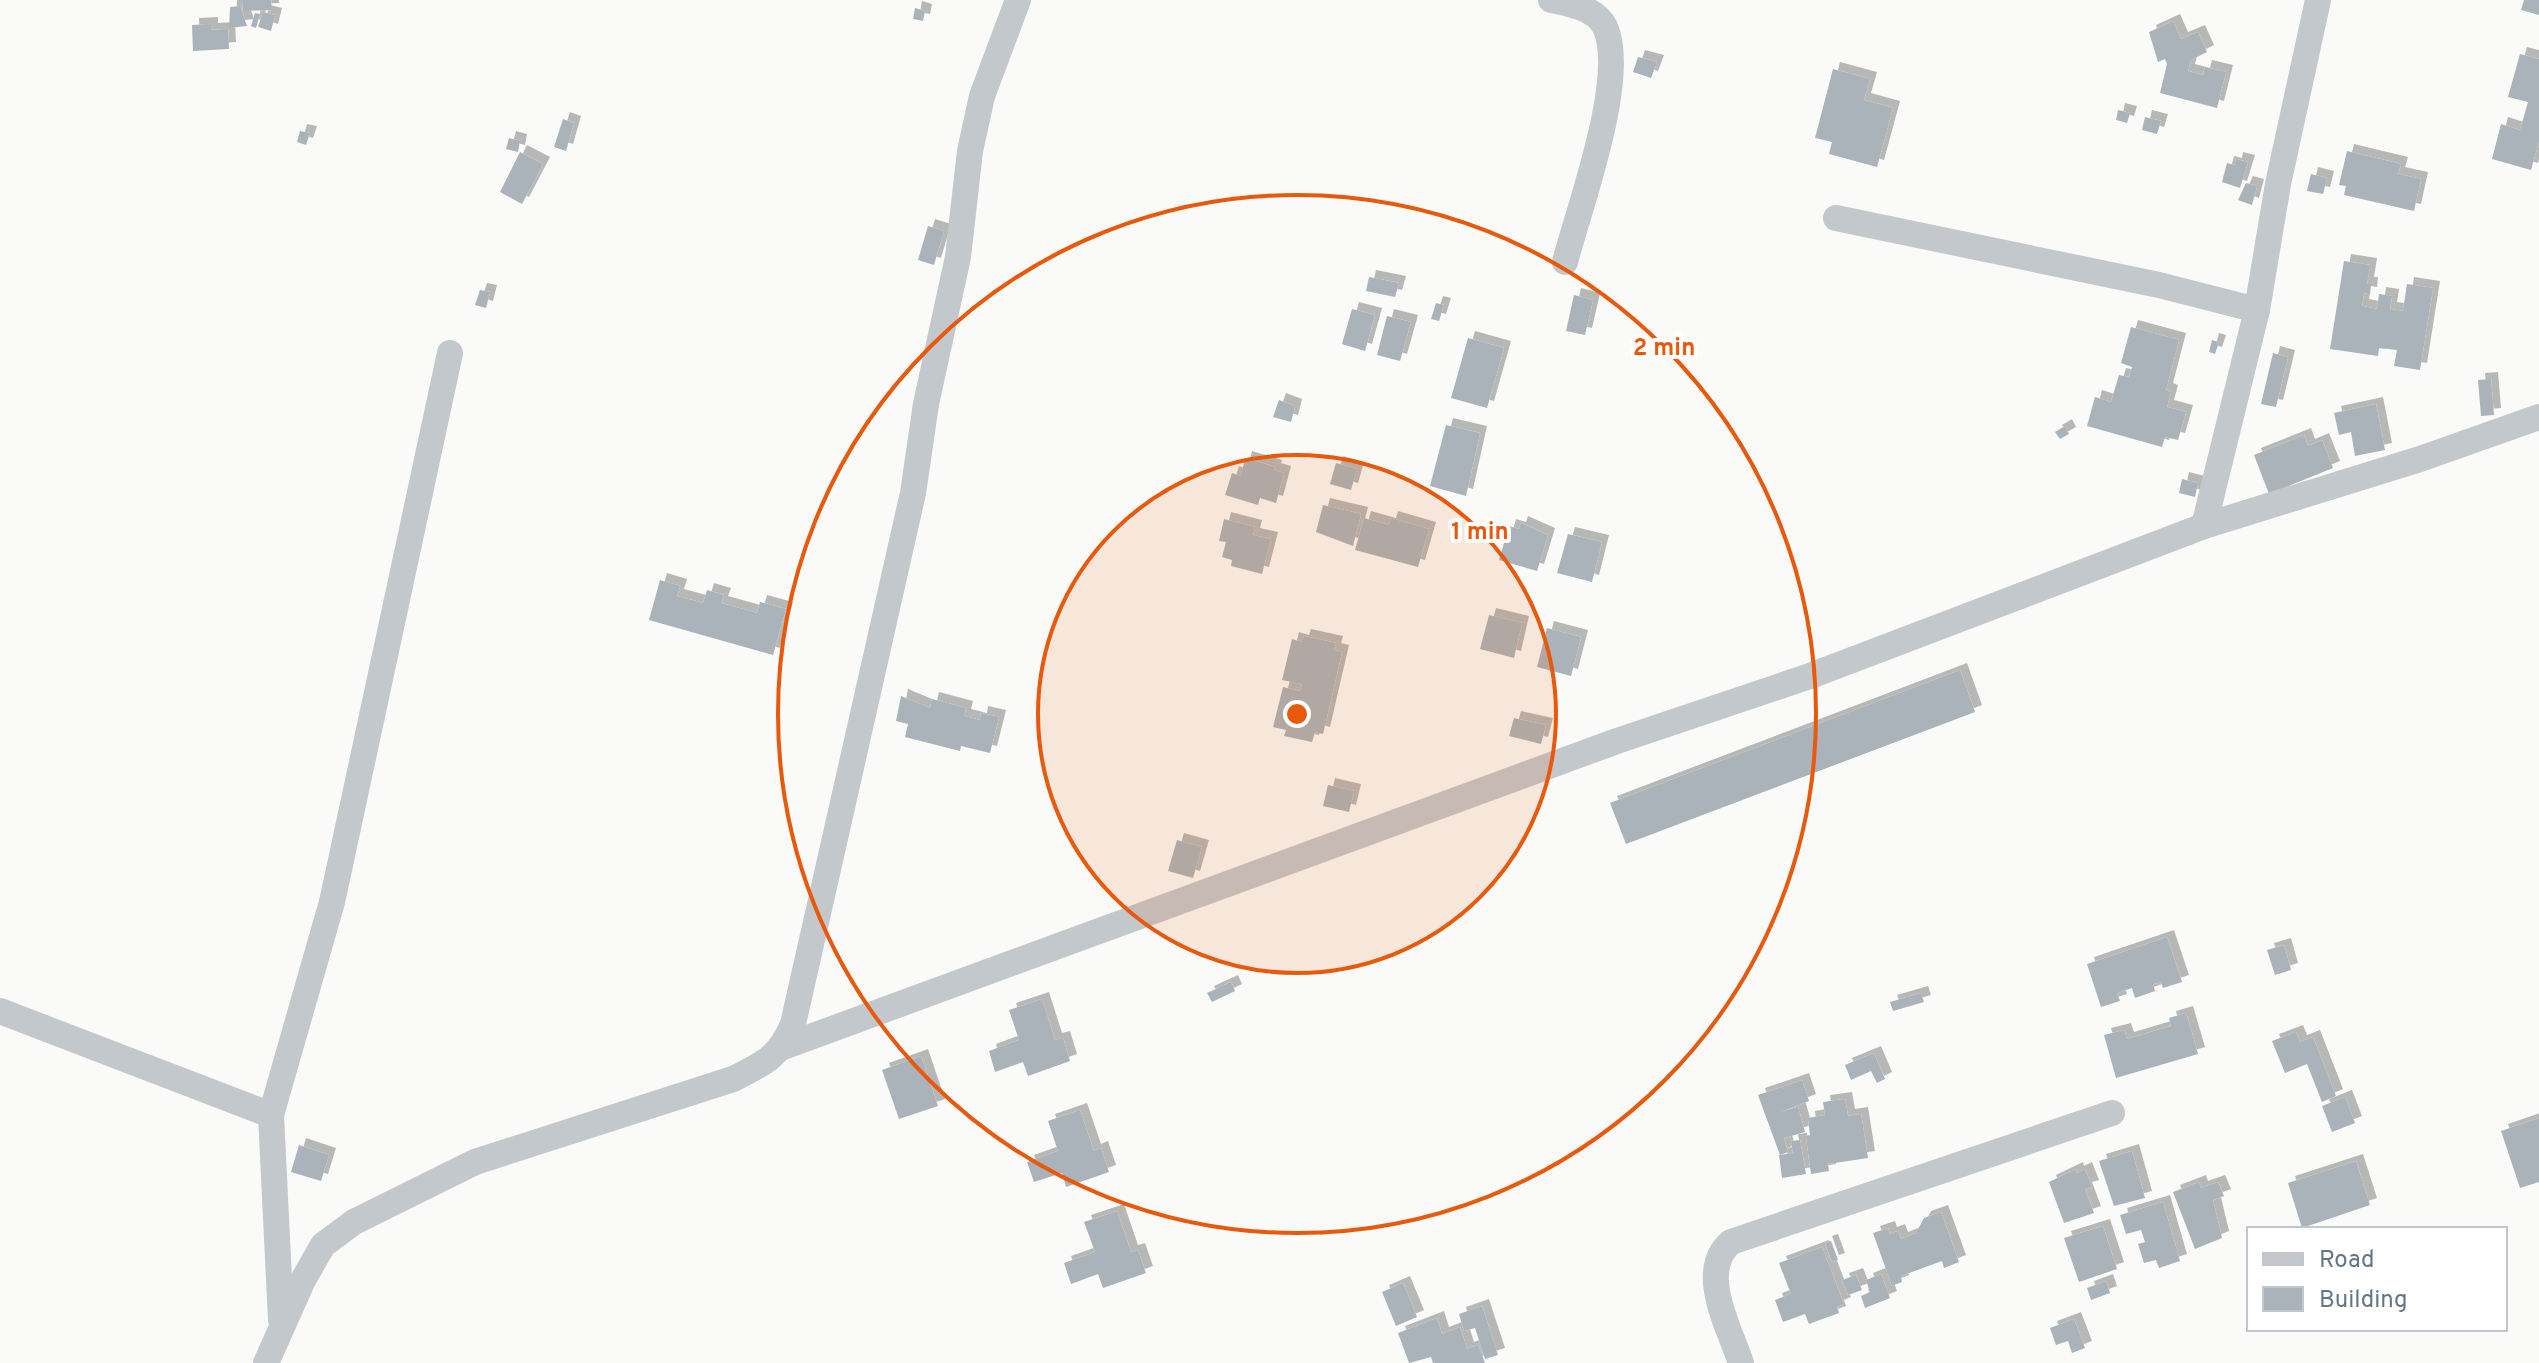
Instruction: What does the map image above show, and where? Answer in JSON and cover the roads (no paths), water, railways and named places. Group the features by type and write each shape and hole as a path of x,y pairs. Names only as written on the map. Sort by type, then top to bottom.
{"street":[{"path":"783,1047 793,1024 913,493 926,404 958,257 970,151 982,96 1018,0"},
{"path":"1551,0 1581,7 1598,18 1609,45 1606,109 1565,262"},
{"path":"2204,526 2257,310 2278,184 2318,0"},
{"path":"1836,218 2159,285 2257,310"},
{"path":"282,1328 271,1115 332,902 450,353"},
{"path":"266,1363 323,1245 354,1222 475,1162 733,1079 766,1063 783,1047 1602,746 1810,676 2204,526 2420,459 2539,417"},
{"path":"0,1011 271,1115"},
{"path":"1741,1363 1717,1288 1714,1266 1720,1251 1731,1242 2112,1113"}]}
